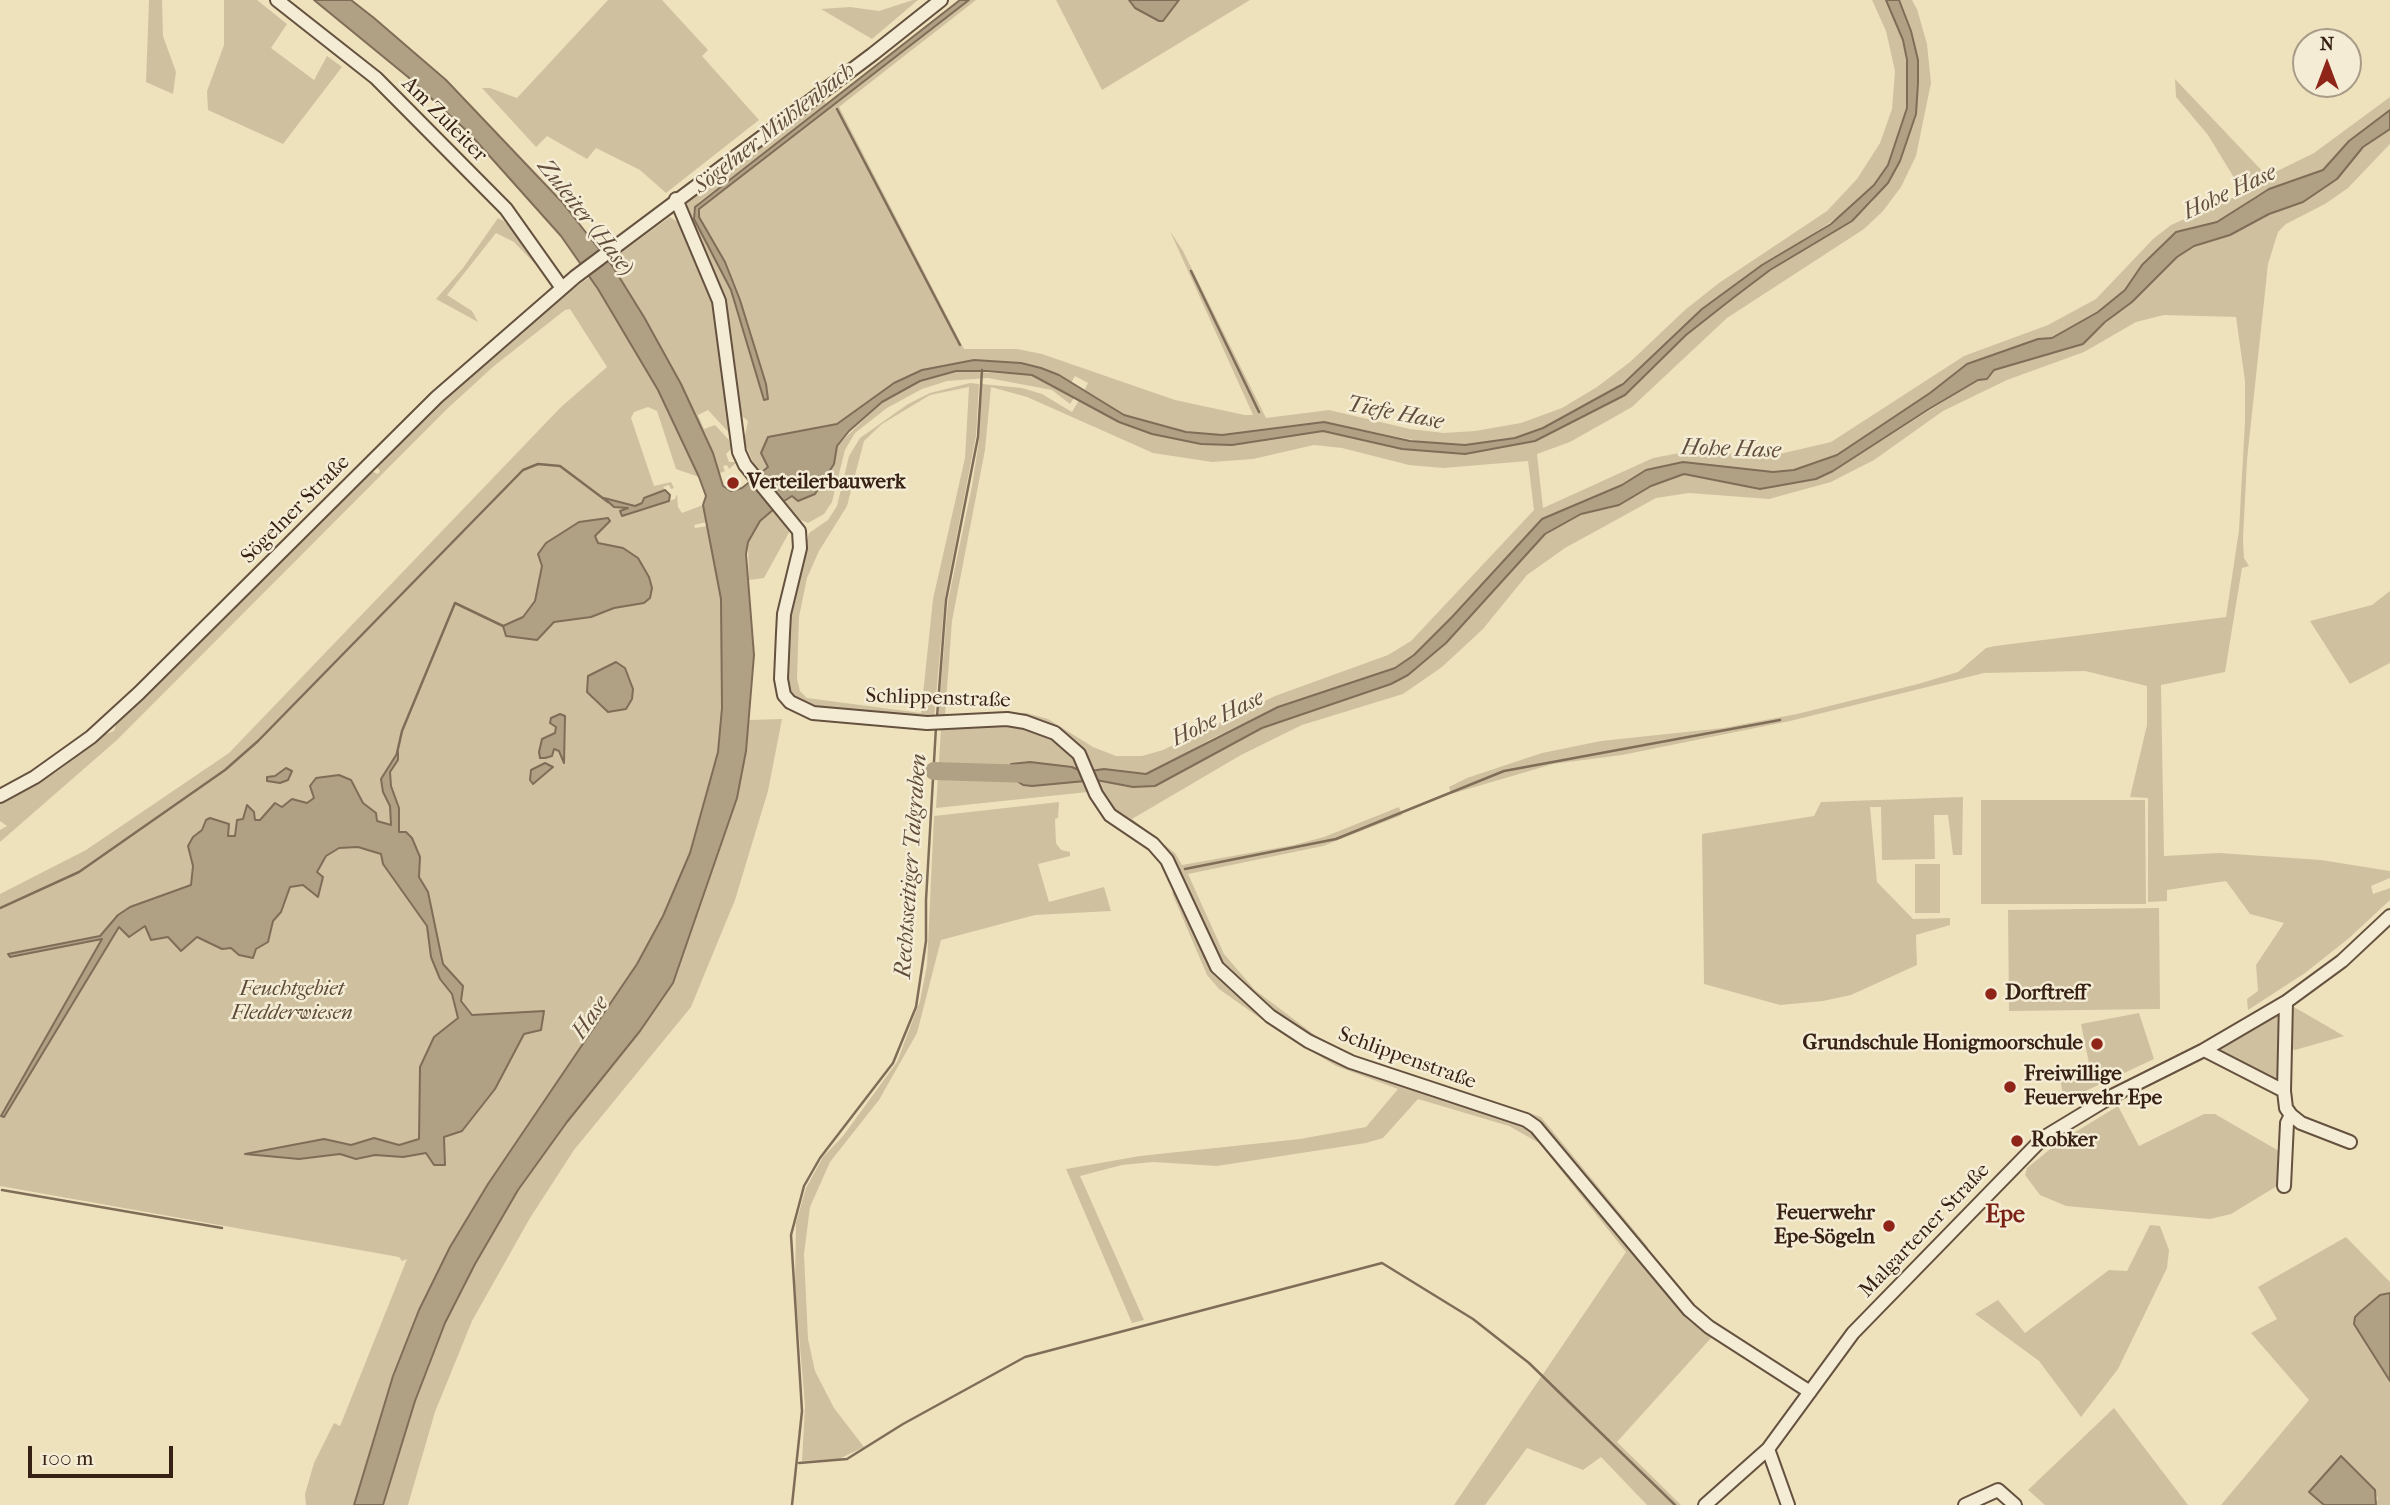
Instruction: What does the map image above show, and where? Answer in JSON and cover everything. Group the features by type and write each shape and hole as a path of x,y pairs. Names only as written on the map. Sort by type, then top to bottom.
{"street":[{"name":"Am Zuleiter","path":"277,0 376,78 506,209 562,288"},
{"name":"Sögelner Straße","path":"0,796 35,777 92,737 437,397 575,277 941,0"},
{"name":"Schlippenstraße","path":"676,199 719,301 736,440 745,465 799,531 800,540 784,614 783,689 790,702 813,713 927,723 1007,719 1042,727 1073,747 1110,815 1161,852 1173,871 1217,967 1270,1016 1308,1041 1351,1062 1526,1120 1536,1127 1689,1310 1709,1327 1810,1391"},
{"name":"Malgartener Straße","path":"1705,1505 1768,1449 1853,1333 2043,1138 2114,1095 2204,1050 2286,1002 2342,961 2390,916"},
{"path":"2286,1002 2286,1108 2301,1123 2350,1142"},
{"path":"2204,1050 2284,1091"},
{"path":"2284,1186 2287,1123 2291,1115"},
{"path":"1768,1449 1788,1505"},
{"path":"1965,1505 1998,1490 2015,1505"}],"green space":[{"path":"149,0 162,0 163,36 176,72 173,94 146,82"},
{"path":"224,0 257,0 287,24 271,48 314,80 327,56 342,67 283,144 208,110 207,91 224,45"},
{"path":"608,0 662,0 708,50 702,56 759,120 666,193 640,170 596,148 587,159 547,136 536,147 482,88 490,88 517,98"},
{"path":"918,0 872,39 821,9 850,7 879,11"},
{"path":"969,0 976,0 839,107 964,349 1017,349 1042,354 1175,400 1253,415 1170,231 1183,251 1266,418 1329,410 1410,429 1444,433 1521,423 1562,408 1597,387 1630,362 1686,309 1719,283 1827,211 1857,179 1880,143 1892,109 1895,71 1886,31 1872,0 1886,0 1903,40 1909,83 1907,108 1888,165 1874,185 1849,210 1733,286 1608,395 1543,428 1515,438 1465,445 1438,445 1324,422 1222,435 1186,432 1124,415 1084,391 1088,383 1075,376 1071,383 1041,368 1021,363 974,360 922,370 894,383 837,424 768,437 761,453 769,467 758,474 744,441 748,421 738,413 725,303 685,208 687,202 821,100 825,102 826,105 699,202 693,212 731,290 763,398 768,399 740,300 725,262 699,217 699,208"},
{"path":"1056,0 1250,0 1102,90"},
{"path":"1899,0 1912,0 1917,9 1927,44 1931,83 1916,156 1901,187 1883,211 1864,229 1727,318 1632,407 1570,442 1537,454 1543,508 1653,458 1690,451 1771,456 1831,442 1964,356 2048,325 2096,299 2153,239 2171,225 2248,191 2236,181 2208,135 2176,97 2175,79 2267,176 2314,153 2390,97 2390,110 2349,141 2323,170 2259,194 2217,222 2176,232 2142,265 2125,290 2098,312 2052,338 2038,339 1967,364 1930,393 1837,455 1793,470 1773,472 1683,462 1646,470 1622,485 1542,519 1452,617 1414,655 1395,667 1278,707 1209,740 1158,770 1146,774 1104,769 1092,771 1042,723 938,719 948,601 972,486 979,441 982,384 1022,388 1042,394 1072,412 1079,400 1119,422 1152,434 1201,444 1232,445 1323,431 1402,449 1465,454 1536,441 1625,395 1686,335 1733,298 1770,270 1852,221 1872,202 1900,161 1916,114 1918,60","holes":["991,387 1027,397 1153,453 1212,462 1253,459 1314,445 1342,448 1409,465 1443,468 1528,461 1534,510 1411,641 1388,655 1275,696 1163,750 1142,756 1116,756 1093,747 1048,719 1026,713 945,716 952,621 985,450"]},
{"path":"2390,129 2390,144 2348,188 2325,204 2286,224 2278,232 2268,264 2247,460 2243,539 2244,558 2249,566 2242,568 2225,672 2161,685 2164,856 2219,853 2321,860 2390,871 2390,878 2371,886 2373,894 2390,888 2390,900 2348,939 2305,973 2248,1010 2247,999 2258,991 2256,965 2284,923 2250,914 2226,881 2167,890 2167,901 2148,902 2148,798 2130,797 2147,725 2147,686 2085,671 1984,673 1790,721 1622,755 1553,764 1451,794 1449,787 1467,778 1542,753 1601,741 1723,728 1797,714 1918,684 1958,672 1986,648 2226,617 2239,530 2245,421 2245,381 2236,317 2164,315 2136,322 2084,352 2007,380 1943,411 1874,460 1831,482 1769,499 1689,493 1656,498 1565,548 1527,575 1483,629 1442,667 1403,694 1302,725 1241,755 1132,819 1175,853 1182,865 1324,837 1399,807 1402,815 1323,846 1188,874 1224,954 1255,990 1316,1036 1355,1056 1541,1117 1648,1247 1642,1264 1688,1320 1711,1338 1617,1442 1681,1505 1647,1505 1601,1457 1583,1470 1527,1448 1485,1505 1454,1505 1626,1252 1539,1143 1509,1126 1418,1099 1383,1138 1366,1143 1217,1166 1153,1162 1122,1165 1080,1176 1144,1320 1132,1323 1066,1169 1140,1156 1300,1139 1366,1127 1398,1089 1336,1066 1281,1033 1219,989 1207,975 1172,893 1179,877 1109,807 1096,780 1133,787 1155,786 1262,728 1391,684 1408,675 1486,600 1545,534 1581,514 1619,505 1651,486 1684,474 1760,489 1816,479 1833,471 1994,370 2083,344 2177,257 2194,246 2230,235 2269,214 2303,202 2337,179 2363,147"},
{"path":"670,217 678,222 715,302 732,436 708,410 698,415 704,429 715,425 729,440 731,449 726,454 729,462 737,462 729,469 727,465 723,466 725,471 718,474 713,453 681,384 644,317 608,262"},
{"path":"498,218 504,221 538,261 535,264 514,242 496,233 447,295 472,311 478,322 436,299 463,268"},
{"name":"Feuchtgebiet Fledderwiesen","path":"590,277 658,390 699,477 676,469 657,411 648,407 634,412 631,418 654,486 671,482 674,488 671,489 669,485 663,487 665,490 645,498 648,508 675,499 677,494 678,507 682,513 703,505 707,517 707,522 694,525 695,528 707,526 721,599 722,708 718,752 690,853 663,916 637,964 488,1184 450,1247 419,1310 354,1505 306,1505 305,1494 314,1463 334,1423 340,1426 407,1259 402,1261 399,1257 0,1186 0,894 86,850 229,753 561,407 607,367 570,309 565,310 494,366 447,409 117,740 0,842 0,830 7,826 0,821 0,803 58,771 106,734 114,731 116,724 371,471 378,474 380,471 376,466 419,423 543,309"},
{"path":"956,371 1032,375 1074,398 1070,404 1052,390 988,378 947,381 922,389 887,408 855,433 845,450 832,502 824,514 808,523 791,516 781,503 792,496 815,494 834,464 837,446 882,402 920,381"},
{"path":"970,383 979,384 976,436 945,597 934,719 815,710 793,698 786,686 787,610 809,533 828,520 837,506 849,456 860,438 908,404 930,393","holes":["969,387 965,458 933,599 921,713 807,698 800,691 797,679 799,617 807,578 819,551 847,506 864,441 882,424 930,395"]},
{"path":"776,508 791,529 764,578 749,580 748,542 760,521"},
{"path":"2390,591 2390,663 2350,684 2310,621 2372,605"},
{"path":"782,719 768,791 735,900 691,1007 574,1150 530,1218 472,1321 435,1412 408,1505 383,1505 415,1401 445,1323 475,1264 518,1190 567,1122 640,1031 673,983 737,798 749,720"},
{"path":"1010,725 1036,730 1055,739 1075,761 1088,792 936,808 941,728"},
{"path":"1963,797 1962,855 1953,855 1948,815 1934,815 1935,859 1882,860 1881,807 1870,807 1877,882 1913,919 1950,918 1950,925 1916,935 1917,965 1851,995 1780,1005 1704,984 1702,834 1814,816 1821,802"},
{"path":"1981,800 2145,800 2146,904 1981,904"},
{"path":"1059,802 1058,818 1055,819 1056,843 1061,850 1070,852 1070,856 1038,864 1049,902 1104,887 1111,911 1035,915 941,940 917,1033 879,1100 830,1162 810,1207 804,1254 808,1339 815,1371 834,1408 864,1447 839,1459 802,1461 805,1406 795,1287 796,1223 806,1188 823,1157 843,1136 897,1062 920,1001 927,965 934,816"},
{"path":"1915,864 1940,864 1940,913 1915,913"},
{"path":"2159,908 2160,1009 2009,1011 2008,910"},
{"path":"2294,1007 2344,1036 2292,1049"},
{"path":"2139,1013 2154,1059 2064,1101 2060,1078 2090,1068 2081,1024"},
{"path":"2280,1014 2278,1083 2217,1050"},
{"path":"2118,1106 2139,1146 2204,1114 2215,1114 2279,1151 2280,1180 2277,1186 2231,1214 2210,1219 2066,1206 2040,1195 2025,1175 2027,1168 2059,1142"},
{"path":"2150,1225 2160,1226 2169,1250 2167,1268 2118,1369 2081,1417 2039,1361 1975,1314 1998,1300 2025,1333 2109,1270 2127,1271"},
{"path":"2346,1237 2390,1282 2390,1293 2355,1317 2354,1324 2390,1381 2390,1505 2376,1505 2378,1498 2341,1456 2309,1492 2324,1505 2221,1505 2309,1400 2251,1333 2277,1319 2258,1287"},
{"path":"2114,1408 2188,1505 2045,1505 2028,1490"}],"shaded area":[{"path":"314,0 351,0 374,18 446,80 562,202 613,267 644,317 681,384 713,453 723,486 731,491 742,488 768,467 761,453 768,437 837,424 894,383 922,370 974,360 1021,363 1041,368 1059,375 1124,415 1186,432 1222,435 1324,422 1410,441 1465,445 1515,438 1543,428 1623,384 1702,309 1762,265 1831,224 1874,185 1888,165 1907,108 1907,60 1903,40 1886,0 1899,0 1911,31 1918,60 1918,83 1916,114 1900,161 1888,183 1852,221 1770,270 1733,298 1686,335 1625,395 1535,441 1465,454 1402,449 1323,431 1232,445 1201,444 1152,434 1119,422 1032,375 987,371 956,371 920,381 882,402 849,431 837,446 834,464 815,494 798,501 792,496 781,503 760,521 748,542 746,554 754,655 746,751 737,798 673,983 640,1031 567,1122 518,1190 475,1264 445,1323 415,1401 383,1505 354,1505 393,1376 419,1310 450,1247 488,1184 637,964 663,916 690,853 718,752 722,708 721,599 703,505 706,496 699,477 658,390 598,289 561,236 469,133 408,77"},
{"path":"960,0 969,0 699,209 699,217 725,262 740,300 766,384 768,399 764,400 731,290 694,219 695,207"},
{"path":"1129,0 1179,0 1163,21 1159,21 1135,8"},
{"path":"2390,110 2390,129 2363,147 2337,179 2303,202 2269,214 2230,235 2194,246 2177,257 2132,302 2105,322 2083,344 1994,370 1987,379 1978,380 1929,409 1833,471 1816,479 1760,489 1684,474 1651,486 1619,505 1581,514 1545,534 1446,643 1408,675 1391,684 1262,728 1155,786 1133,787 1096,780 1032,786 1023,785 1008,775 1011,764 1030,762 1072,767 1083,772 1104,769 1146,774 1278,707 1395,668 1414,655 1452,617 1542,519 1622,485 1646,470 1683,462 1773,472 1794,470 1837,455 1930,393 1967,364 2038,339 2052,338 2098,312 2125,290 2142,265 2176,232 2217,222 2269,189 2323,170 2349,141"},
{"path":"665,490 670,495 669,501 622,516 620,511 628,508 614,507 604,498 635,506 642,503 644,498"},
{"path":"608,518 610,521 595,536 598,543 623,548 638,558 649,577 652,588 650,598 644,603 614,608 591,617 554,622 537,640 506,636 503,626 523,617 535,601 542,566 538,554 546,543 579,522"},
{"path":"616,662 625,668 633,689 632,699 626,709 608,712 587,692 588,676"},
{"path":"560,714 565,716 564,763 559,751 554,749 552,756 545,758 540,758 539,752 542,739 555,733 556,727 550,723 551,718"},
{"path":"398,752 398,760 390,772 391,786 399,808 399,832 406,832 412,838 420,857 419,877 428,892 443,964 463,986 461,1001 472,1015 544,1011 541,1030 524,1034 495,1089 462,1131 444,1137 445,1165 434,1165 426,1153 403,1157 375,1155 356,1159 340,1154 299,1159 245,1154 324,1139 351,1145 374,1138 399,1145 419,1139 420,1067 434,1037 458,1018 452,994 440,979 431,957 427,926 383,864 381,854 358,847 339,848 326,856 317,872 323,877 318,897 303,885 290,887 281,912 273,921 268,942 256,949 253,958 239,955 231,948 222,949 197,937 181,951 168,937 151,940 145,926 129,937 119,927 4,1117 1,1116 102,939 10,957 8,954 100,936 118,915 130,907 191,885 193,866 188,846 193,837 202,830 206,820 210,818 229,824 228,836 235,836 237,820 243,819 247,805 254,812 255,820 260,820 275,803 282,807 292,799 307,803 314,798 310,786 316,778 339,775 351,780 363,803 376,813 377,821 391,825 390,806 383,792 381,779"},
{"path":"545,763 553,767 533,784 530,780 531,770"},
{"path":"286,768 292,771 288,780 280,783 267,781 267,777 275,776"},
{"path":"2390,1293 2390,1381 2354,1324 2355,1317 2360,1312 2380,1295"},
{"path":"2341,1456 2375,1490 2376,1505 2324,1505 2309,1492"}],"waterway":[{"name":"Sögelner Mühlenbach","path":"837,109 960,345"},
{"path":"1191,271 1259,412"},
{"name":"Rechtsseitiger Talgraben","path":"937,717 946,600 978,437 982,370"},
{"path":"0,908 79,872 225,770 258,741 523,470 538,464 560,466 608,502"},
{"path":"397,753 402,731 455,603 503,626"},
{"path":"1185,869 1336,839 1504,771 1780,720"},
{"name":"Rechtsseitiger Talgraben","path":"792,1505 802,1411 791,1235 804,1186 820,1158 893,1063 916,1007 926,941 936,727"},
{"name":"Hohe Hase","path":"934,771 1032,774"},
{"path":"2,1190 222,1228"},
{"path":"799,1463 847,1459 903,1424 1025,1357 1382,1263 1473,1319 1529,1363 1675,1505"}],"place":[{"name":"Verteilerbauwerk","path":"733,483"},
{"name":"Dorftreff","path":"1991,994"},
{"name":"Grundschule Honigmoorschule","path":"2097,1044"},
{"name":"Freiwillige Feuerwehr Epe","path":"2010,1087"},
{"name":"Robker","path":"2017,1141"},
{"name":"Feuerwehr Epe-Sögeln","path":"1889,1226"}],"district":[{"name":"Epe","path":"2005,1216"}],"water label":[{"name":"Zuleiter (Hase)","path":"585,218"},
{"name":"Tiefe Hase","path":"1395,414"},
{"name":"Hase","path":"591,1018"}]}
